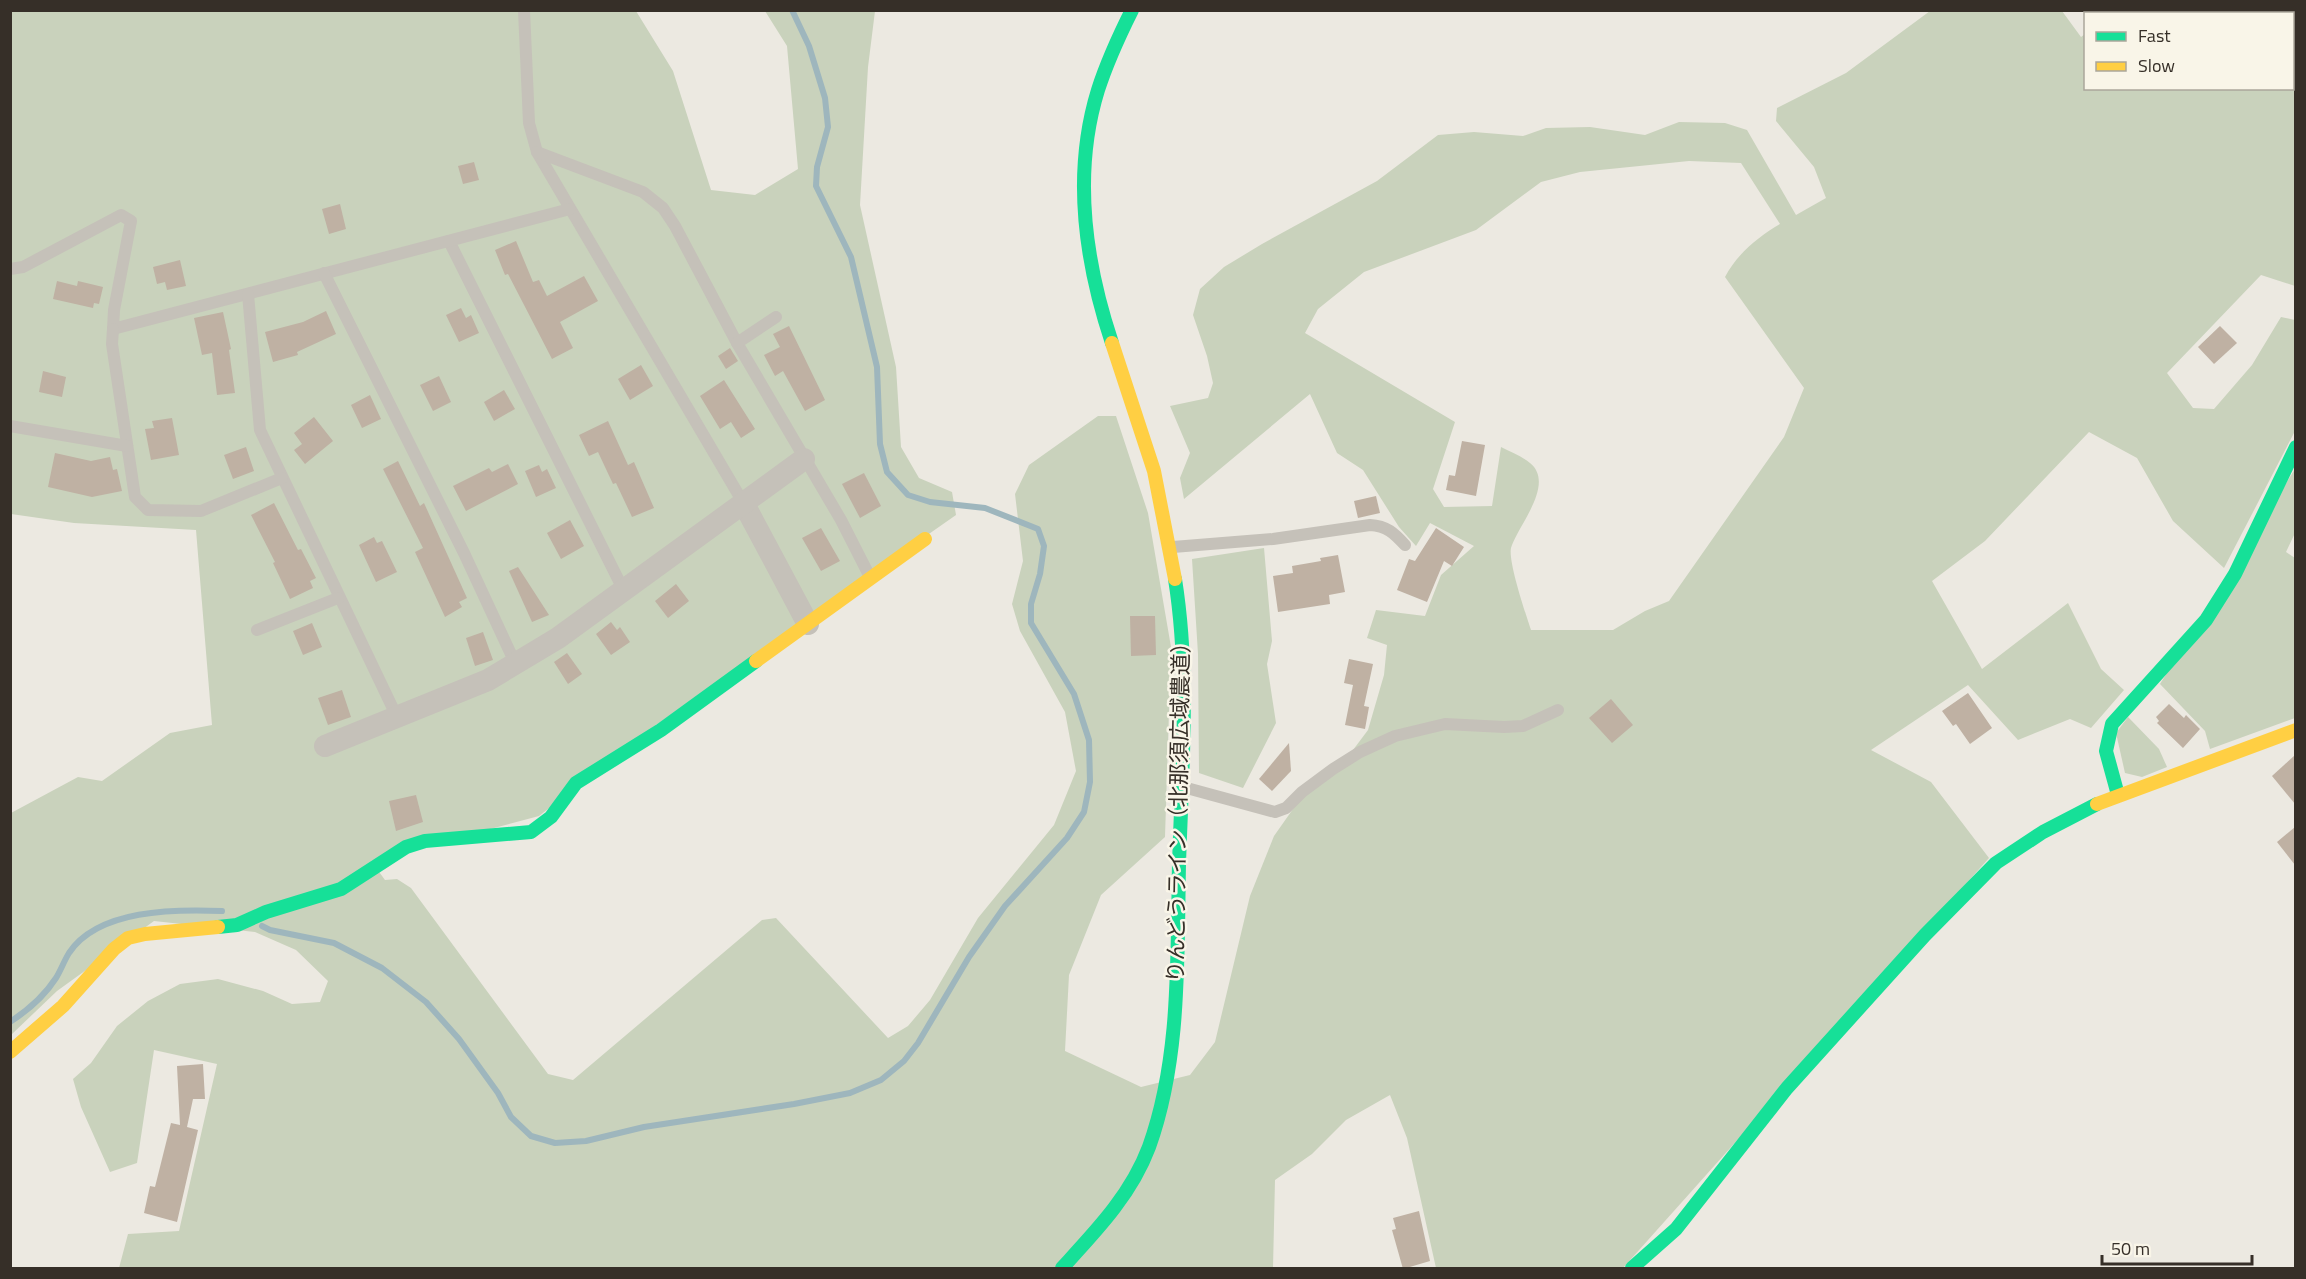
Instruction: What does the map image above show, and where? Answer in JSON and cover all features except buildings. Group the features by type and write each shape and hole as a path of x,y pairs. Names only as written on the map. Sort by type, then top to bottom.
{"street":[{"name":"りんどうライン（北那須広域農道）","path":"1062,1269 1125,1197 1149,1147 1162,1096 1175,1016 1182,641 1171,547 1156,477 1107,331 1091,272 1082,213 1084,153 1092,104 1111,52 1132,10"},
{"path":"2118,795 2104,751 2112,724 2206,620 2235,574 2295,447"},
{"path":"325,746 488,680 516,665 558,638 804,459"},
{"path":"744,504 808,624"},
{"path":"10,1052 63,1006 114,950 128,938 145,934 237,925 266,912 340,889 406,847 425,841 531,832 543,828 576,783 661,730 925,539"},
{"path":"1634,1268 1676,1228 1787,1088 1925,935 1996,863 2074,814 2118,795 2295,730"}],"lane":[{"path":"524,10 529,123 537,152 744,504"},
{"path":"537,152 643,192 663,208 675,226 737,343 841,520 871,578"},
{"path":"113,329 570,209"},
{"path":"10,269 23,267 121,215 131,221 114,309 112,344 135,497 148,510 201,511 282,478"},
{"path":"448,241 623,589"},
{"path":"324,273 464,553 516,665"},
{"path":"248,294 260,430 338,598 397,717"},
{"path":"737,343 776,317"},
{"path":"10,426 127,446"},
{"path":"1171,547 1274,539 1371,525 1384,526 1406,545"},
{"path":"257,630 338,598"},
{"path":"1181,786 1275,812 1286,808 1302,792 1342,763 1395,736 1445,724 1523,726 1558,710"}],"green space":[{"path":"2130,10 2295,11 2295,286 2261,275 2167,373 2193,408 2214,409 2252,365 2281,317 2295,320 2295,431 2224,568 2173,521 2137,458 2089,432 1985,541 1932,581 1982,669 2068,603 2101,669 2124,690 2091,728 2070,719 2018,740 1968,685 1871,750 1931,782 1989,858 1623,1268 1436,1268 1407,1138 1390,1095 1346,1120 1312,1154 1275,1180 1273,1268 119,1268 128,1234 179,1231 217,1064 154,1050 137,1163 110,1172 81,1107 73,1079 91,1063 117,1026 148,1001 180,984 218,979 263,991 292,1004 320,1002 328,981 296,950 255,932 154,921 57,991 11,1035 11,813 78,777 102,781 170,733 212,725 196,530 74,523 11,514 11,11 636,11 673,71 711,190 755,195 798,169 787,46 765,11 875,11 868,67 860,205 896,367 901,447 919,478 952,492 956,515 646,732 539,816 371,861 385,880 397,879 411,888 548,1074 573,1080 762,920 776,918 888,1038 908,1026 930,1000 978,918 1054,825 1076,771 1065,712 1020,631 1012,604 1023,561 1015,494 1029,465 1098,416 1116,416 1148,513 1171,647 1165,837 1101,895 1069,975 1065,1051 1141,1087 1190,1075 1215,1042 1250,896 1274,836 1312,782 1350,754 1368,730 1384,675 1387,645 1367,638 1376,610 1425,616 1441,575 1474,546 1430,523 1416,546 1399,527 1363,470 1337,453 1310,394 1184,499 1180,478 1190,453 1170,406 1208,398 1213,383 1207,356 1193,315 1200,289 1224,267 1377,181 1438,135 1474,132 1523,136 1546,128 1590,127 1645,135 1679,122 1725,123 1747,130 1796,215 1826,198 1814,167 1776,121 1777,108 1846,73 1930,11 2062,11 2081,37 2084,35 2084,90 2294,90 2294,12 2126,12","holes":["1689,161 1741,163 1780,224 1749,247 1725,277 1804,388 1784,437 1669,601 1645,611 1613,630 1531,630 1511,555 1511,548 1537,494 1539,482 1537,472 1530,463 1501,447 1492,506 1444,507 1433,489 1455,422 1305,333 1318,309 1364,272 1476,230 1541,182 1580,172"]},
{"path":"2295,469 2295,533 2286,552 2295,558 2295,718 2210,749 2205,731 2160,684"},
{"path":"1264,548 1272,641 1267,664 1276,723 1243,788 1199,773 1198,654 1192,559"},
{"path":"2128,717 2159,749 2167,767 2142,777 2125,773 2116,733"}],"waterway":[{"path":"262,926 270,930 334,943 382,968 426,1002 459,1039 498,1093 511,1117 531,1136 555,1143 586,1141 644,1127 850,1093 881,1080 904,1061 918,1043 969,957 1005,906 1067,838 1084,812 1090,782 1089,740 1074,694 1031,623 1031,604 1040,574 1044,546 1038,529 985,508 930,502 908,495 887,472 880,444 877,367 851,257 816,186 817,167 828,127 825,98 809,46 792,10"},
{"path":"10,1022 29,1008 52,984 69,953 82,938 99,928 139,915 161,912 222,911"}],"traffic: fast":[{"path":"1112,343 1089,250 1085,218 1085,154 1098,90 1132,10"},
{"path":"2118,795 2106,751 2112,724 2206,620 2235,574 2296,447"},
{"path":"1062,1268 1112,1212 1133,1181 1149,1147 1167,1078 1177,971 1184,721 1180,614 1175,579"},
{"path":"218,927 237,925 266,912 341,889 406,847 425,841 531,832 551,817 576,783 661,730 756,661"},
{"path":"1632,1268 1676,1229 1787,1088 1925,935 1996,863 2043,832 2097,804"}],"traffic: slow":[{"path":"1112,343 1154,471 1175,579"},
{"path":"756,661 925,539"},
{"path":"2097,804 2296,730"},
{"path":"10,1052 63,1006 114,949 128,938 145,934 218,927"}]}
